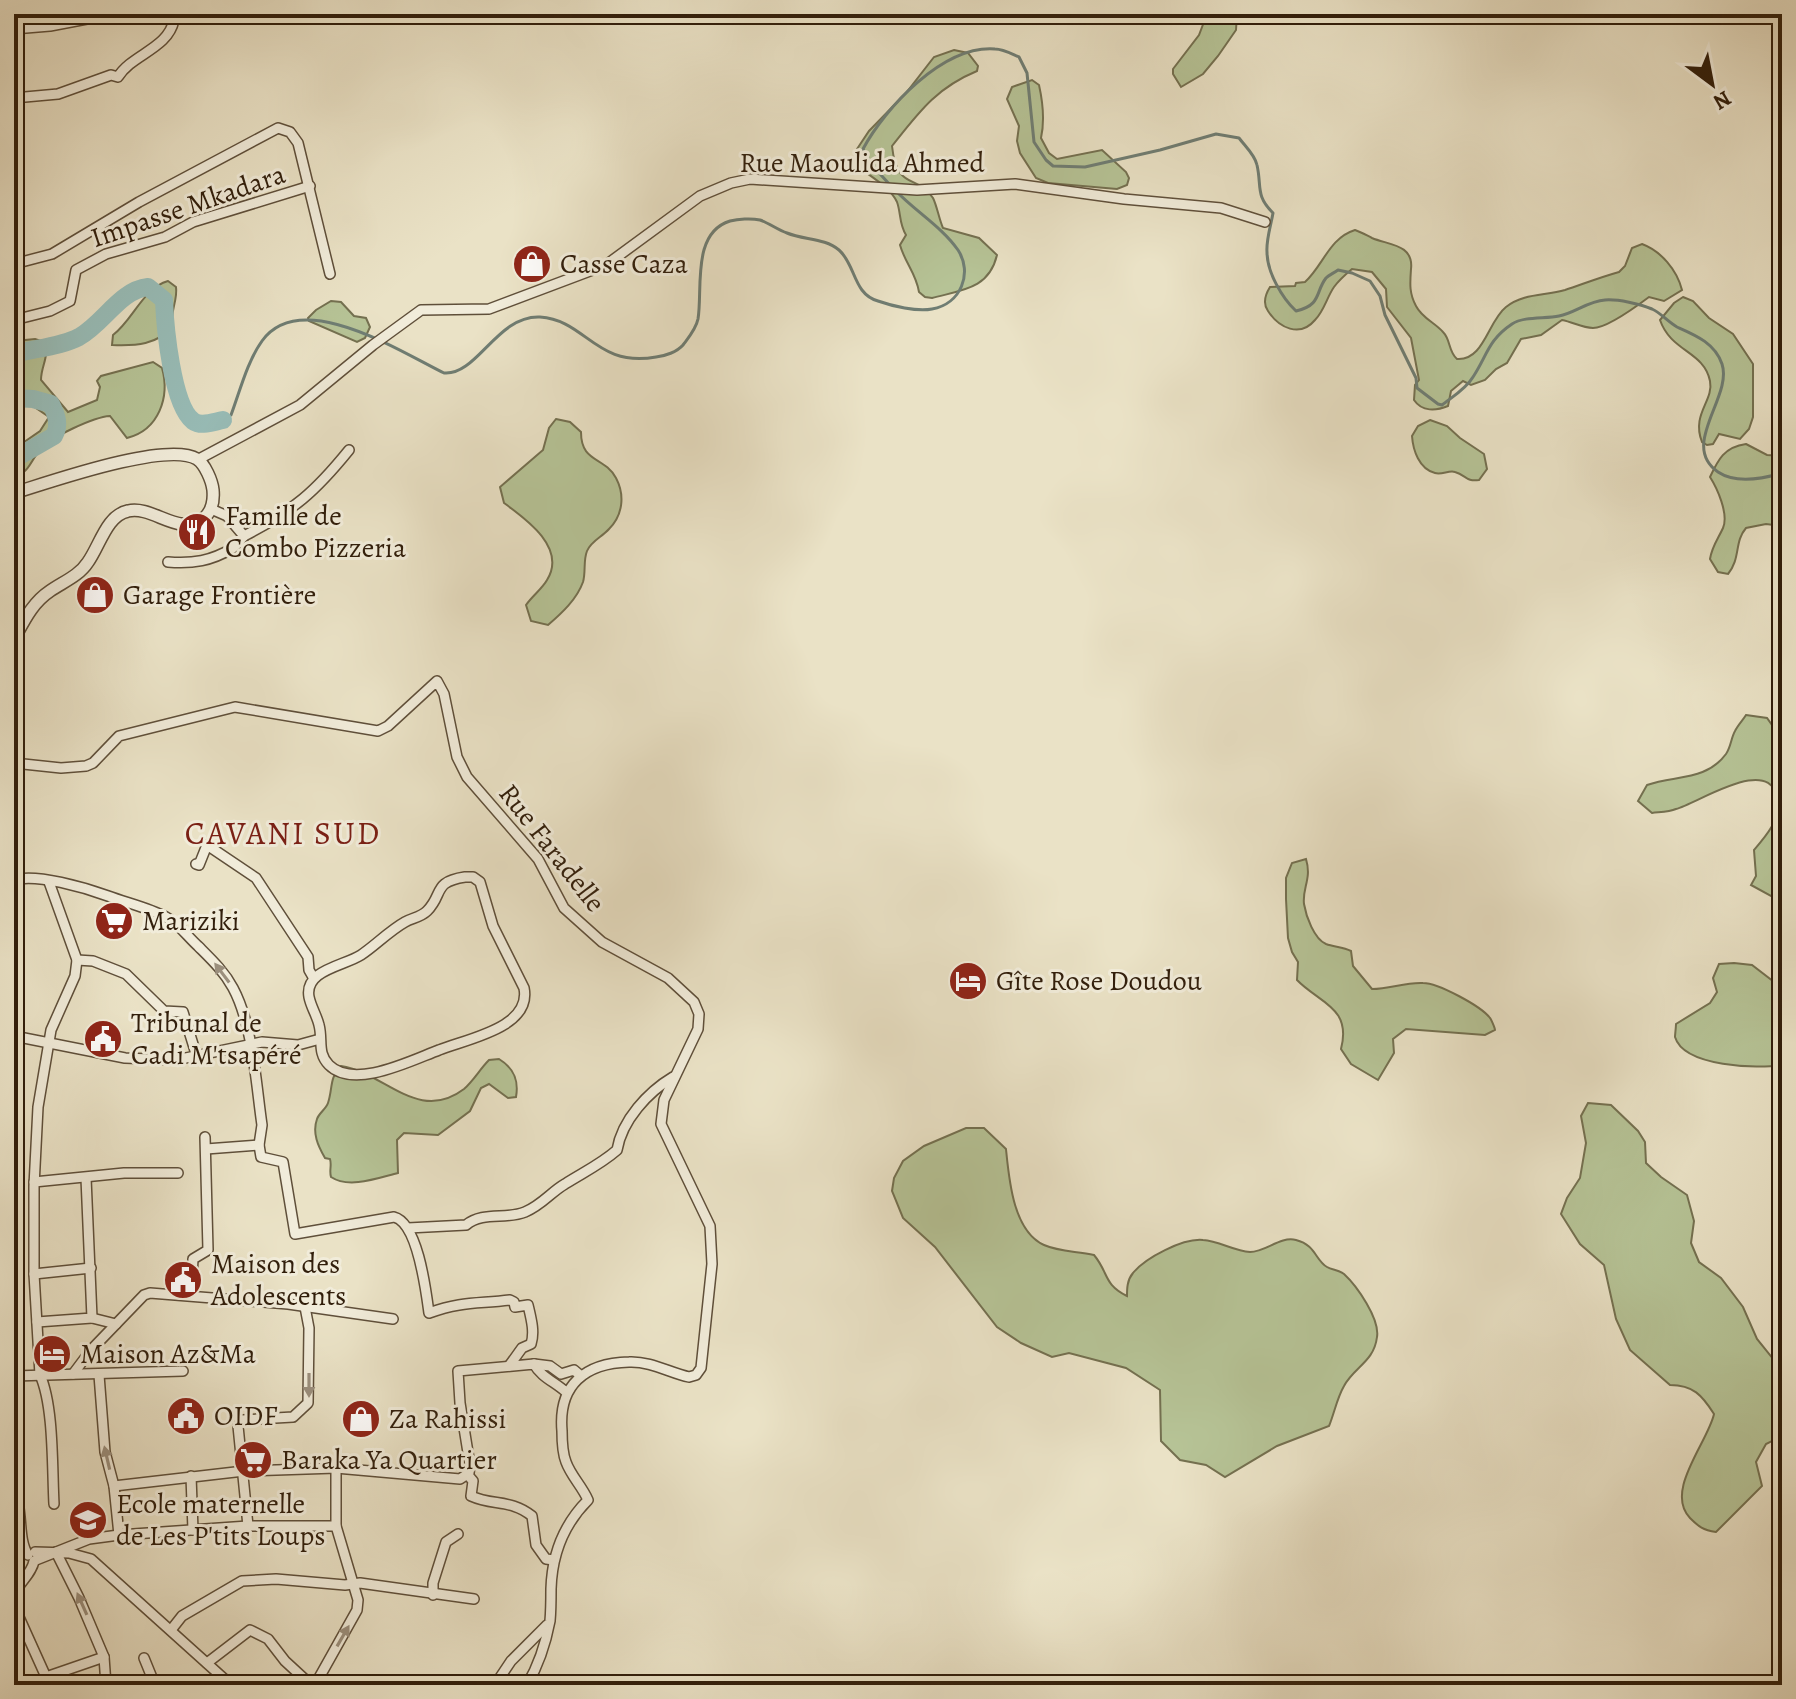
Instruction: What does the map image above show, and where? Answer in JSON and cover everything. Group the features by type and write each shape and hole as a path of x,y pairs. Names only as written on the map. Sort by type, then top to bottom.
{"street":[{"path":"14,29 50,26 113,14"},
{"path":"14,98 58,94 111,75 118,77 123,69 148,53 173,28 171,14"},
{"path":"14,264 52,254 139,202 278,128 290,132 298,143 330,274"},
{"name":"Rue Maoulida Ahmed","path":"199,459 300,405 421,310 489,309 606,265 700,196 731,183 750,179 917,190 1015,184 1221,208 1265,222"},
{"name":"Impasse Mkadara","path":"14,320 50,311 70,301 76,270 106,254 165,237 193,222 310,186"},
{"path":"168,562 192,564 208,561 237,546 244,536 277,520 305,499 349,450"},
{"path":"14,493 153,455 178,453 199,459 208,473 213,490 211,509 195,523 182,525 147,512 123,512 114,519 88,563 32,606 14,639"},
{"path":"211,509 227,516 244,536"},
{"name":"Rue Faradelle","path":"14,763 61,768 86,766 93,763 119,736 235,707 378,731 388,726 437,681 444,694 457,757 467,777 538,859 564,908 602,942 668,978 694,1002 699,1014 698,1029 664,1100 661,1124 710,1226 712,1264 701,1368 696,1375 689,1377 666,1368 631,1361 609,1365 581,1376 566,1392"},
{"path":"196,864 199,865 207,845 256,878 308,957 313,977"},
{"path":"14,880 25,876 39,877 97,892 165,916 179,926 220,968 234,989 249,1045 262,1125 259,1145 262,1158 283,1162 295,1234 394,1217 401,1219 408,1228 425,1282 429,1313 476,1301 510,1300 515,1307 528,1305 533,1338 509,1366"},
{"path":"473,877 480,882 493,926 526,997 521,1009 500,1027 469,1041 440,1049 406,1065 374,1073 341,1074 331,1067 321,1051 320,1039 321,1029 309,998 313,977 352,960 405,922 427,911 448,880 473,877"},
{"path":"49,882 77,960 75,976 51,1030 38,1107 34,1182 34,1274 40,1375 50,1430 54,1504"},
{"path":"77,960 93,961 126,974 164,1011 183,1012 197,1057"},
{"path":"14,1036 125,1058 176,1060 272,1041 298,1045 320,1039"},
{"path":"408,1228 466,1225 473,1219 509,1217 529,1211 617,1150 620,1133 638,1108 657,1087 673,1077"},
{"path":"191,1295 193,1259 208,1250 205,1137"},
{"path":"206,1149 259,1145"},
{"path":"34,1182 124,1173 178,1173"},
{"path":"86,1178 92,1318"},
{"path":"34,1274 91,1268"},
{"path":"73,1374 116,1324 144,1295 150,1293 305,1307 393,1319"},
{"path":"248,1526 238,1426 243,1420 293,1417 300,1414 308,1403 309,1328 305,1307"},
{"path":"37,1322 92,1318 116,1324"},
{"path":"114,1486 244,1471 336,1468 460,1479 467,1474 470,1465 458,1371 534,1364 550,1366 561,1374 574,1370 581,1376"},
{"path":"527,1685 549,1622 554,1560 562,1535 570,1519 588,1500 565,1459 561,1424 566,1392 549,1377 539,1373 534,1364"},
{"path":"14,1376 183,1371"},
{"path":"99,1375 105,1452 114,1486 119,1535"},
{"path":"207,1663 250,1630 268,1639 285,1661 313,1685 357,1610 354,1584 336,1526 336,1468"},
{"path":"467,1474 473,1481 471,1496 516,1505 532,1516 536,1545 546,1559 554,1560"},
{"path":"191,1476 193,1530"},
{"path":"14,1492 19,1501 19,1540 32,1556"},
{"path":"32,1556 56,1552 89,1539 119,1535 248,1526 336,1526"},
{"path":"433,1595 433,1583 446,1542 458,1534"},
{"path":"56,1552 91,1559 231,1685"},
{"path":"56,1552 104,1657 106,1685"},
{"path":"14,1594 32,1556"},
{"path":"171,1630 182,1616 242,1581 276,1579 354,1584 474,1599"},
{"path":"14,1606 46,1681 104,1657"},
{"path":"495,1685 511,1661 549,1622"},
{"path":"144,1658 155,1685"}],"green space":[{"path":"1207,14 1237,14 1236,30 1203,74 1181,87 1173,69 1199,35"},
{"path":"954,50 968,53 978,66 977,71 939,93 892,146 898,170 908,180 927,190 933,198 943,228 979,238 997,255 988,275 981,281 964,290 932,298 919,292 902,251 900,245 906,235 897,202 885,187 857,166 857,149 934,57"},
{"path":"1032,80 1039,85 1043,112 1041,138 1049,153 1057,159 1102,150 1126,172 1129,178 1127,185 1117,189 1048,183 1036,178 1020,153 1017,141 1019,126 1007,99 1012,87"},
{"path":"1355,230 1399,247 1408,255 1414,301 1421,314 1446,335 1457,359 1474,354 1500,313 1513,302 1565,290 1619,272 1625,266 1632,248 1642,244 1656,251 1667,262 1682,290 1664,301 1649,297 1622,316 1599,327 1585,327 1562,320 1541,335 1521,339 1507,363 1485,380 1471,385 1463,381 1451,391 1448,406 1430,409 1421,407 1414,400 1415,385 1419,380 1411,338 1387,307 1386,289 1372,272 1352,269 1334,287 1318,316 1303,329 1284,326 1266,308 1265,299 1270,287 1295,286 1296,283 1305,282 1332,246"},
{"path":"168,281 176,287 173,326 146,343 112,345 113,335 145,297"},
{"path":"1683,297 1693,301 1709,318 1733,334 1753,364 1753,417 1749,429 1740,439 1719,434 1713,444 1702,442 1699,423 1709,395 1707,371 1672,339 1660,320"},
{"path":"331,301 341,302 354,316 366,318 370,327 365,338 357,342 309,321 308,318 316,310"},
{"path":"35,339 44,342 46,347 41,380 68,412 97,400 100,387 97,381 101,376 153,362 162,368 164,379 160,411 147,428 127,438 110,416 83,424 45,445 27,469 14,477 14,449 40,431 49,417 14,393 14,345"},
{"path":"556,419 570,422 581,432 585,449 616,478 621,498 620,511 614,523 587,551 583,582 577,594 548,625 531,621 526,605 547,580 552,557 533,526 504,503 500,487 543,450 549,428"},
{"path":"1430,420 1447,426 1484,454 1487,469 1479,480 1453,472 1435,473 1425,468 1415,453 1412,436 1418,426"},
{"path":"1746,444 1767,455 1782,456 1782,526 1766,524 1746,528 1728,574 1718,572 1710,559 1723,528 1724,516 1719,494 1710,477 1727,451"},
{"path":"1746,715 1767,718 1782,739 1782,902 1751,885 1756,876 1754,850 1777,815 1778,801 1773,787 1763,781 1749,780 1673,810 1652,813 1638,801 1647,785 1700,773 1718,763 1728,751 1735,731"},
{"path":"1306,859 1308,872 1304,904 1311,927 1326,944 1351,951 1353,966 1372,989 1416,983 1439,987 1485,1013 1495,1030 1485,1035 1406,1029 1393,1039 1394,1053 1378,1080 1351,1064 1341,1049 1343,1035 1338,1015 1297,980 1298,962 1288,938 1286,878 1292,863"},
{"path":"1719,964 1752,965 1782,988 1782,1065 1740,1066 1706,1060 1681,1047 1675,1037 1676,1024 1710,1003 1717,992 1713,978"},
{"path":"499,1059 514,1075 516,1097 508,1098 489,1084 481,1088 470,1111 438,1135 404,1133 397,1140 398,1173 355,1182 331,1177 330,1159 325,1158 320,1149 315,1129 341,1066 357,1070 416,1099 431,1101 447,1098 464,1089 489,1060"},
{"path":"1588,1103 1611,1105 1645,1142 1646,1163 1687,1195 1694,1221 1691,1243 1699,1262 1721,1278 1743,1307 1757,1339 1782,1370 1782,1436 1766,1444 1756,1462 1762,1486 1716,1532 1702,1528 1690,1518 1683,1507 1682,1494 1690,1466 1714,1414 1696,1392 1670,1385 1630,1350 1616,1319 1604,1265 1580,1244 1561,1214 1580,1178 1586,1143 1581,1116"},
{"path":"966,1128 984,1128 1006,1149 1014,1203 1025,1228 1034,1238 1050,1247 1094,1255 1110,1282 1127,1296 1133,1273 1146,1261 1165,1250 1195,1240 1250,1252 1284,1240 1296,1240 1308,1245 1327,1267 1344,1274 1371,1312 1377,1337 1372,1353 1344,1386 1329,1426 1277,1446 1225,1477 1206,1465 1180,1460 1161,1441 1160,1390 1126,1368 1069,1353 1052,1357 1021,1343 997,1327 935,1247 903,1218 892,1191 894,1178 903,1161 924,1146"}],"waterway":[{"path":"891,186 871,164 863,149 901,98 936,68 956,57 975,50 1004,51 1019,57 1027,73 1034,142 1053,166 1085,167 1216,134 1239,138 1256,161 1261,196 1273,213 1267,243 1268,260 1272,276 1286,299 1296,311 1310,305 1317,298 1326,278 1338,270 1370,281 1380,296 1385,315 1416,378 1417,388 1438,404 1442,405 1467,385 1493,342 1512,324 1565,314 1599,301 1629,302 1655,311 1704,341 1719,357 1723,377 1705,435 1707,461 1718,472 1733,478 1758,478 1782,473"},
{"path":"231,415 248,367 262,341 279,326 301,320 352,329 444,373 467,365 512,325 540,317 569,326 619,356 636,359 671,353 683,345 697,323 701,264 709,237 718,227 730,221 760,220 787,233 833,246 845,256 859,286 878,301 919,310 942,306 962,286 962,259 944,234 896,191"},
{"path":"14,356 79,337 120,300 148,287 164,300 171,364 186,412 200,424 223,420"},
{"path":"14,398 51,404 57,424 54,436 14,459"}],"place":[{"name":"Casse Caza","path":"532,264"},
{"name":"Famille de Combo Pizzeria","path":"197,532"},
{"name":"Garage Frontière","path":"95,595"},
{"name":"Mariziki","path":"114,921"},
{"name":"Gîte Rose Doudou","path":"968,981"},
{"name":"Tribunal de Cadi M'tsapéré","path":"103,1039"},
{"name":"Maison des Adolescents","path":"183,1280"},
{"name":"Maison Az&Ma","path":"52,1354"},
{"name":"OIDF","path":"186,1416"},
{"name":"Za Rahissi","path":"361,1419"},
{"name":"Baraka Ya Quartier","path":"253,1460"},
{"name":"Ecole maternelle de Les P'tits Loups","path":"88,1520"}],"district":[{"name":"CAVANI SUD","path":"283,833"}]}
